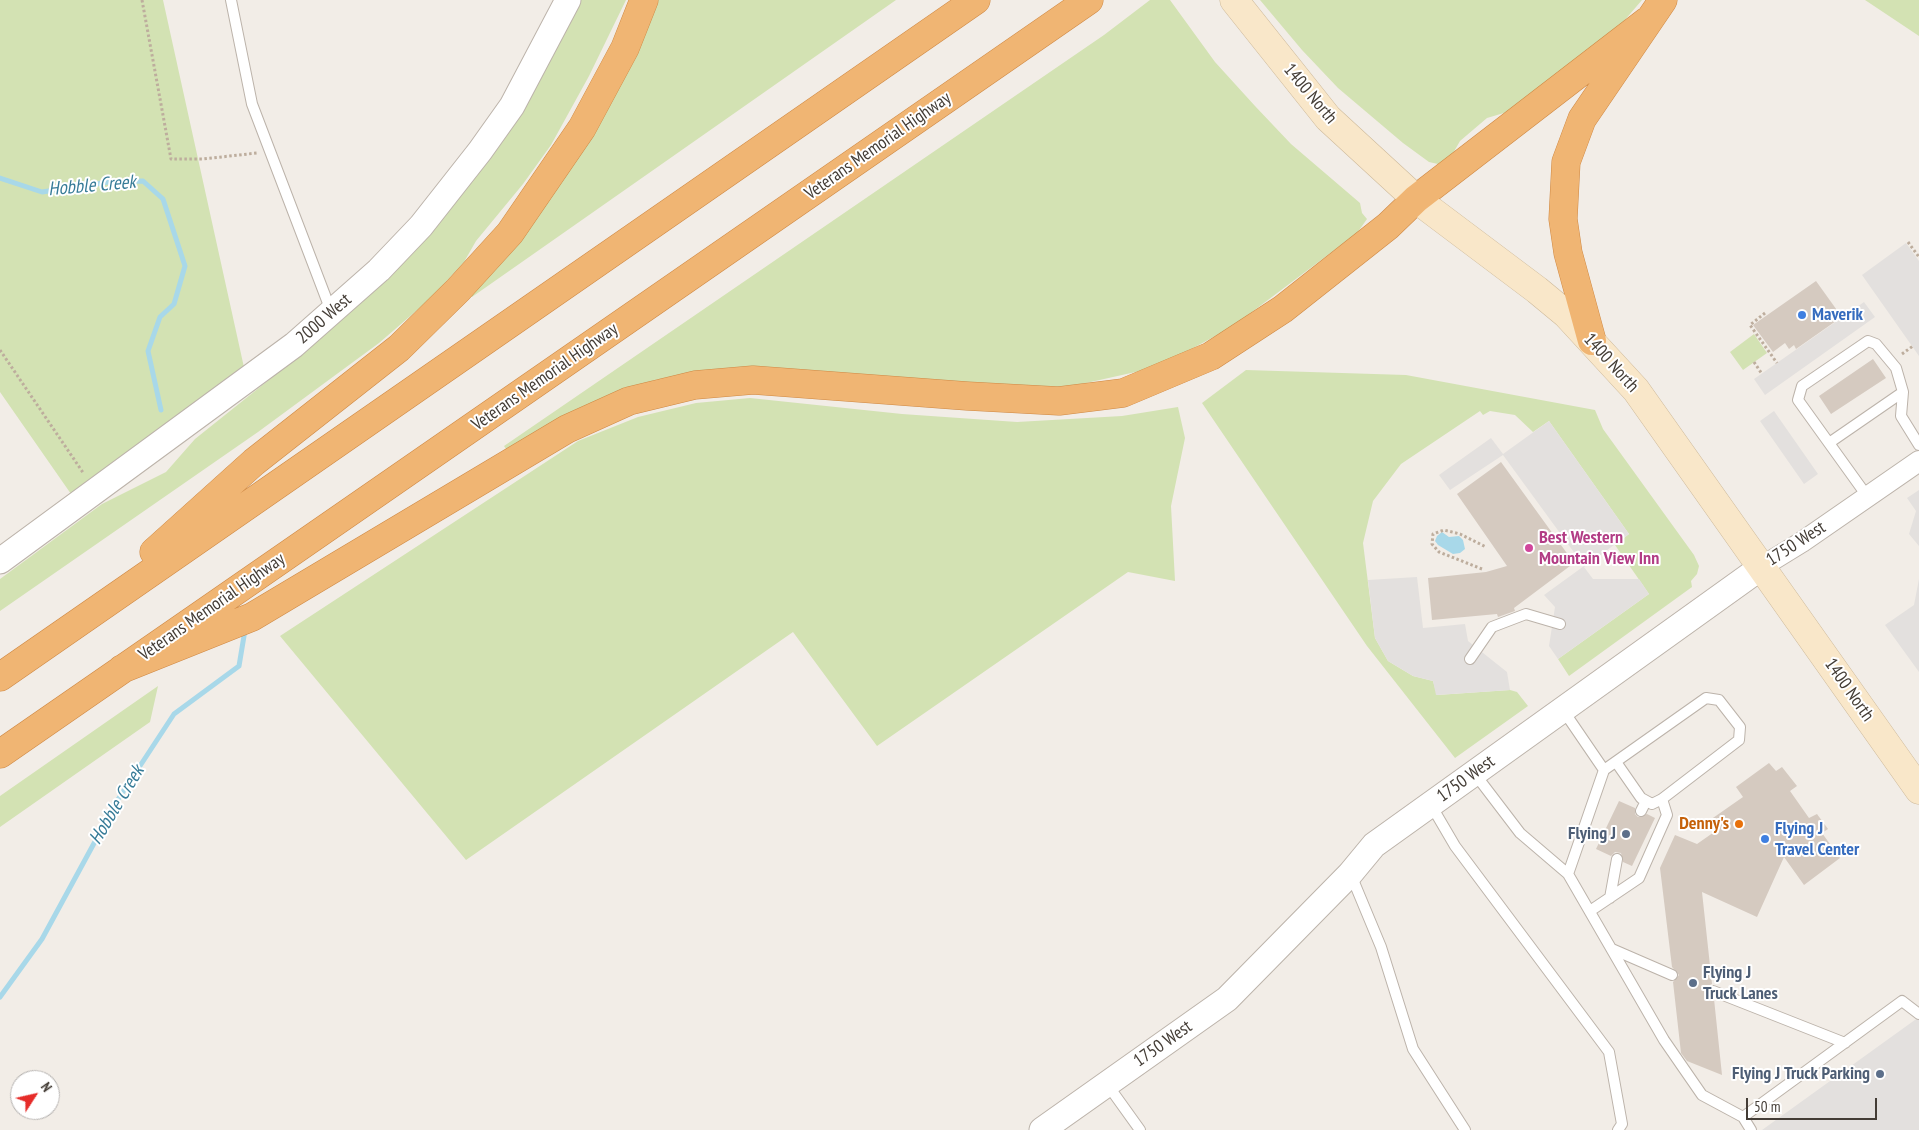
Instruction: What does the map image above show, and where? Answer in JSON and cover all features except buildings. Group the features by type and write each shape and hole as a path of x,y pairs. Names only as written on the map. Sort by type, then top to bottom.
{"highway":[{"path":"68,629 254,462 399,348 458,290 510,233 582,128 625,48 644,0"},
{"path":"0,677 976,0"},
{"name":"Veterans Memorial Highway","path":"0,754 1089,0"},
{"path":"122,669 252,617 567,429 629,401 695,385 753,380 1059,401 1123,392 1211,356 1284,309 1382,232 1416,199 1655,10"},
{"path":"1592,341 1566,236 1563,193 1566,162 1582,119 1655,10"}],"main road":[{"name":"1400 North","path":"1237,5 1328,118 1416,199 1538,290 1566,314 1636,390 1763,566 1919,790"}],"street":[{"name":"2000 West","path":"0,561 246,381 332,314 379,270 451,190 512,106 568,0"},
{"name":"1750 West","path":"1042,1130 1227,999 1350,874 1374,846 1763,566 1802,542 1919,461"}],"lane":[{"path":"231,0 252,104 332,314"},
{"path":"1867,496 1798,400 1802,386 1868,341 1876,344 1896,368 1903,392 1901,416 1919,446"},
{"path":"1829,443 1903,392"},
{"path":"1470,659 1492,626 1526,614 1560,624"},
{"path":"1568,874 1604,770 1706,698 1719,700 1740,727 1739,740 1662,799 1652,804 1641,798 1616,762"},
{"path":"1563,709 1604,770"},
{"path":"1474,773 1520,833 1568,874 1664,1040 1702,1095 1742,1117 1751,1130"},
{"path":"1590,912 1639,878 1667,814 1662,799"},
{"path":"1641,811 1646,801"},
{"path":"1430,805 1455,846 1609,1052 1622,1124 1618,1130"},
{"path":"1610,898 1617,859"},
{"path":"1350,874 1381,947 1413,1049 1465,1130"},
{"path":"1612,949 1672,975"},
{"path":"1713,991 1845,1043"},
{"path":"1742,1117 1902,1001 1919,1014"},
{"path":"1107,1084 1140,1130"}],"path":[{"path":"142,0 170,159 203,159 270,152"},
{"path":"1908,242 1919,257"},
{"path":"1765,313 1750,325 1777,363"},
{"path":"1902,354 1913,346"},
{"path":"0,350 95,491"},
{"path":"1754,362 1762,374"},
{"path":"1482,569 1439,552 1432,544 1433,534 1444,530 1486,547"}],"green space":[{"path":"0,0 163,0 247,381 78,504 0,392"},
{"path":"578,0 626,0 589,76 551,145 523,184 476,241 464,262 430,299 379,343 258,432 0,611 0,579 102,504 166,472 195,439 315,343 376,288"},
{"path":"654,0 896,0 472,297 468,292"},
{"path":"1150,0 1170,0 1215,62 1291,144 1360,203 1362,213 1367,219 1357,233 1232,327 1158,367 1068,387 1010,388 685,374 655,380 607,398 508,452 504,446 1104,35"},
{"path":"1260,0 1642,0 1624,21 1514,110 1487,118 1460,141 1448,162 1438,164 1429,162 1403,143 1338,88 1302,50"},
{"path":"1865,0 1919,0 1919,36"},
{"path":"1754,334 1767,353 1743,370 1730,352"},
{"path":"1246,370 1406,375 1595,410 1603,429 1694,555 1699,566 1697,574 1691,581 1692,587 1569,676 1558,659 1649,594 1615,545 1629,534 1549,421 1533,432 1515,415 1490,411 1483,415 1480,411 1401,464 1373,501 1363,543 1375,638 1388,661 1413,676 1433,681 1437,695 1510,690 1517,692 1528,706 1455,758 1367,646 1202,403"},
{"path":"750,398 902,414 1017,422 1122,416 1178,407 1185,438 1171,506 1175,581 1128,572 877,746 793,632 466,860 280,636 578,441 638,417 696,403"},
{"path":"158,686 150,722 0,827 0,796"}],"shaded area":[{"path":"1906,243 1919,261 1919,356 1862,275"},
{"path":"1864,302 1875,317 1765,395 1754,379"},
{"path":"1774,411 1818,474 1804,484 1760,421"},
{"path":"1549,421 1629,534 1584,567 1593,579 1639,579 1649,594 1558,659 1549,646 1555,607 1544,595 1584,566 1503,455 1450,490 1439,475 1491,438 1503,454"},
{"path":"1919,490 1919,546 1909,534 1916,511 1907,498"},
{"path":"1417,577 1423,628 1465,624 1468,641 1507,672 1510,690 1436,695 1433,681 1413,676 1388,661 1375,638 1368,580"},
{"path":"1919,579 1919,672 1885,625 1914,605"},
{"name":"Flying J Truck Parking","path":"1919,1017 1919,1130 1762,1130"}],"water":[{"path":"1442,532 1449,537 1459,536 1463,540 1465,549 1460,553 1453,554 1438,545 1435,541"}],"waterway":[{"name":"Hobble Creek","path":"0,178 42,192 109,182 143,181 163,199 185,266 174,304 160,317 148,351 161,410"},
{"name":"Hobble Creek","path":"0,997 42,939 117,801 174,714 239,666 245,630"}],"place":[{"name":"Maverik","path":"1802,315"},
{"name":"Best Western Mountain View Inn","path":"1529,548"},
{"name":"Denny's","path":"1739,824"},
{"name":"Flying J","path":"1626,834"},
{"name":"Flying J Travel Center","path":"1765,839"},
{"name":"Flying J Truck Lanes","path":"1693,983"},
{"name":"Flying J Truck Parking","path":"1880,1074"}]}
